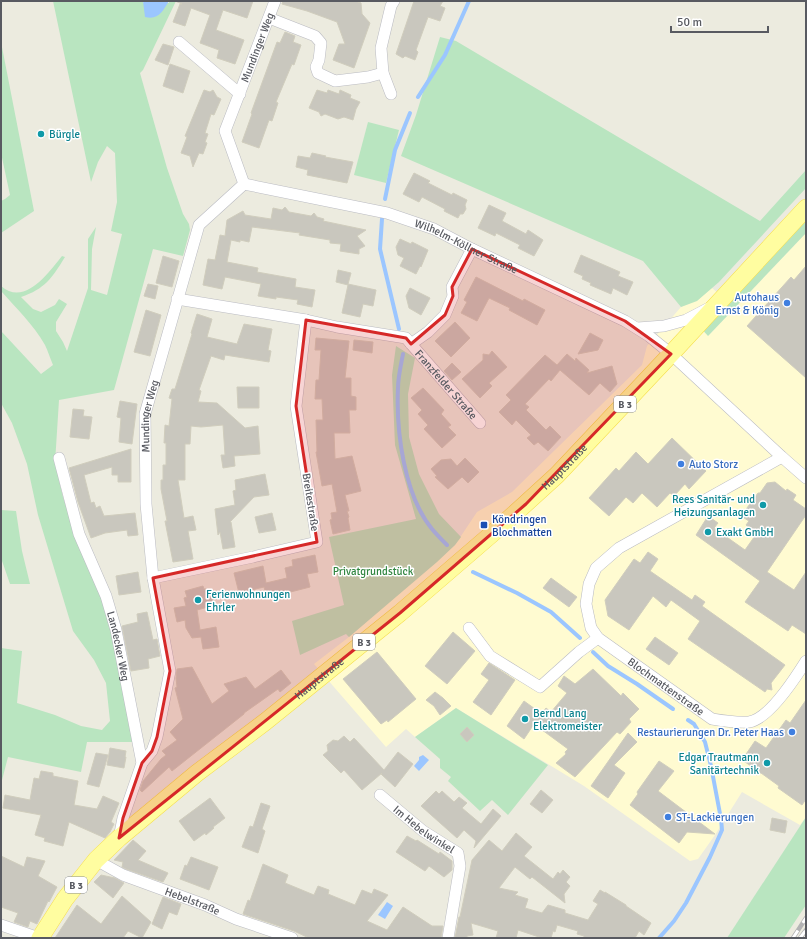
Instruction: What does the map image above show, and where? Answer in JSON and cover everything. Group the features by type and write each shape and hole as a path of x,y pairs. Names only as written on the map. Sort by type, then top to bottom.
{"main road":[{"name":"B 3","path":"672,354 806,208"},
{"name":"Hauptstraße","path":"40,938 65,899 96,860 119,838 198,773 400,613 501,526 557,475 672,354"}],"street":[{"name":"Mundinger Weg","path":"142,763 152,751 157,737 170,670 153,578 146,504 145,414 199,225 244,184 225,131 275,1"},
{"path":"391,94 383,73 381,48 391,6 394,1"},
{"path":"269,18 315,36 321,43 319,60 316,67 318,73 335,81 368,77 383,73"},
{"name":"Mundinger Weg","path":"179,42 240,94"},
{"name":"Wilhelm-Köllner-Straße","path":"244,184 387,213 434,229 626,321 638,328 672,354"},
{"name":"Franzfelder Straße","path":"472,248 452,287 453,296 446,315 428,332 412,344 480,423"},
{"path":"177,299 406,338 412,344"},
{"path":"638,328 664,326 686,320 720,302"},
{"name":"Breitestraße","path":"153,578 253,558 317,542 296,406 306,320"},
{"path":"672,354 806,478"},
{"name":"Blochmattenstraße","path":"782,457 619,548 596,568 589,584 586,604 591,628 598,638 712,719 735,722 751,722 764,714 786,691 806,662"},
{"name":"Landecker Weg","path":"59,458 79,534 106,596 116,630 142,763"},
{"path":"469,628 490,656 540,687 598,638"},
{"path":"119,838 123,818 142,763"},
{"name":"Im Hebelwinkel","path":"380,795 423,831 458,853 460,866 448,938"},
{"name":"Hebelstraße","path":"96,860 123,875 204,905 236,919 292,938"},
{"path":"1,925 40,938"}],"highlighted area":[{"path":"472,249 625,321 671,354 526,504 400,613 119,838 123,818 142,763 152,751 157,737 170,671 153,578 317,542 296,406 306,320 406,338 411,344 445,315 453,296 452,287"}],"shaded area":[{"path":"806,233 806,817 800,825 742,792 698,859 690,861 584,786 456,708 415,737 406,729 386,747 314,664 349,637 455,545 477,512 512,492 642,365 647,346 681,307 697,300 712,288 726,300 708,336"}],"green space":[{"path":"53,1 143,1 143,3 169,3 169,1 176,1 143,70 140,73 167,168 190,230 183,256 153,249 114,390 59,400 55,463 63,497 75,533 108,609 133,742 87,742 81,772 8,757 1,784 1,648 22,651 17,703 55,715 81,726 102,730 110,721 106,683 94,660 73,631 38,515 27,464 12,423 1,403 1,331 41,374 53,365 46,347 40,337 24,316 1,291 1,286 10,291 19,292 27,290 36,285 62,256 65,257 47,282 36,290 21,297 33,309 41,312 55,305 59,299 67,304 56,322 56,331 67,351 88,288 88,239 96,227 92,249 91,290 107,295 122,234 111,231 117,202 115,153 107,146 98,162 91,182"},
{"path":"440,37 456,41 760,221 806,170 806,188 719,282 697,301 681,307 643,261 401,156 416,115"},
{"path":"1,42 34,211 1,233 1,201 10,195 1,153"},
{"path":"368,122 399,130 386,183 354,175"},
{"path":"806,213 806,233 708,336 700,327"},
{"name":"Privatgrundstück","path":"396,346 415,358 408,394 409,437 419,474 439,514 461,537 455,545 437,562 349,637 346,634 300,655 292,621 344,605 329,537 416,519 395,445 392,375"},
{"path":"1,510 16,511 22,551 30,584 10,584 1,558"},
{"path":"456,708 548,765 508,815 492,800 480,811 448,781 451,777 440,768 440,759 415,737"},
{"path":"806,817 806,905 784,938 727,938"}],"water":[{"path":"143,1 169,1 160,14 150,18 145,17"},
{"path":"423,755 429,760 419,771 414,766 419,760 419,757"},
{"path":"387,902 393,906 385,919 378,915"}],"building":[{"path":"175,1 253,1 247,18 223,10 216,30 244,40 235,64 217,58 219,50 200,43 210,15 191,8 185,26 173,22 180,4 182,4"},
{"path":"283,1 355,1 361,3 362,14 370,23 354,68 333,60 339,44 345,44 337,22 282,4"},
{"path":"414,1 443,1 440,6 445,8 440,21 428,17 416,50 418,52 415,60 405,56 403,58 396,54"},
{"path":"285,32 295,36 293,42 301,45 294,65 292,64 276,102 278,103 272,121 269,120 259,148 242,142 277,42 280,43"},
{"path":"163,44 174,47 168,65 155,60"},
{"path":"170,64 190,71 183,93 163,86"},
{"path":"204,90 210,92 213,90 217,97 221,99 214,115 211,114 205,133 208,134 205,142 207,143 203,154 199,153 193,167 190,156 181,153 187,137 185,136"},
{"path":"317,90 327,93 328,90 339,94 340,90 351,95 350,98 360,102 353,120 344,117 338,119 325,114 321,116 319,112 309,108"},
{"path":"312,153 353,162 347,183 307,175 308,170 296,167 298,156 310,158"},
{"path":"414,173 430,181 428,183 452,195 453,193 467,200 465,205 466,209 463,214 460,214 458,218 444,211 445,209 422,197 419,202 403,194"},
{"path":"489,205 506,213 502,221 526,234 528,230 543,240 534,256 518,248 520,245 496,233 495,236 478,228"},
{"path":"285,207 289,212 311,216 314,213 317,217 324,219 323,221 366,230 357,236 365,246 359,249 359,254 340,251 341,244 330,243 330,240 299,235 300,233 252,227 249,242 231,240 227,262 258,268 257,272 296,279 295,287 315,290 312,307 297,304 298,300 258,296 261,284 225,277 222,289 203,285 208,259 215,260 220,235 225,236 227,220 243,211 245,215 271,219 273,208 282,210"},
{"path":"400,239 411,244 412,242 428,250 421,267 420,266 416,274 400,266 404,258 398,255 396,247"},
{"path":"581,255 620,272 618,276 633,282 627,295 613,288 611,294 590,285 591,283 582,279 583,276 574,272"},
{"path":"163,256 179,261 172,287 156,283"},
{"name":"Autohaus Ernst & König","path":"806,266 806,378 747,326 791,277 794,280"},
{"path":"338,270 351,273 348,284 376,290 373,306 363,304 360,317 342,313 348,285 336,282"},
{"path":"476,277 523,301 524,299 545,310 537,325 509,310 510,308 489,298 477,321 461,313 467,302 464,300"},
{"path":"148,284 158,286 155,299 144,296"},
{"path":"410,288 430,298 421,315 409,308 406,296"},
{"path":"146,310 161,315 150,356 134,352"},
{"path":"197,314 212,319 207,337 237,344 244,324 272,329 268,350 271,351 269,362 225,355 224,360 211,356 199,390 201,391 198,402 217,403 245,428 258,426 260,454 234,456 235,466 223,468 221,455 225,455 223,425 201,427 191,426 190,444 185,444 185,480 178,480 184,518 193,516 196,530 188,531 193,559 173,562 165,521 167,521 161,489 161,480 163,480 163,465 166,465 166,443 164,443 165,425 169,426 172,399 169,398 172,389 175,389"},
{"path":"455,322 470,338 451,357 435,341"},
{"path":"590,333 603,340 598,350 578,354"},
{"path":"316,338 349,341 345,378 351,378 351,396 356,397 356,410 349,410 350,433 334,433 335,459 352,456 361,491 345,495 349,511 347,511 350,530 333,534 330,520 332,519 331,513 337,512 332,484 322,486 316,452 316,420 323,420 322,399 315,399 316,380 319,380 321,350 315,350"},
{"path":"354,340 373,342 372,353 353,350"},
{"path":"492,351 507,367 489,383 492,386 480,398 462,379 483,360 483,354 489,355"},
{"path":"567,354 575,361 576,358 589,370 587,373 612,366 617,384 610,392 600,383 589,395 560,370 551,381 549,379 525,404 529,407 526,410 546,430 550,426 561,437 548,451 538,442 534,445 527,438 531,435 516,420 512,425 499,412 511,400 506,395 545,355 557,365"},
{"path":"452,363 461,372 452,380 444,371"},
{"path":"237,387 259,387 259,408 238,408"},
{"path":"423,388 444,410 441,414 451,425 448,427 456,435 442,448 424,429 428,425 418,414 422,410 411,398"},
{"path":"120,401 137,404 132,444 119,442 121,418 117,417"},
{"path":"73,409 84,410 83,416 92,417 89,439 70,437"},
{"path":"672,438 706,471 689,489 685,484 674,496 670,493 657,507 642,493 633,503 626,497 609,516 589,498 616,468 619,471 636,452 648,464"},
{"path":"131,449 131,482 118,482 118,475 112,475 112,467 84,475 91,503 94,502 96,508 100,506 104,516 135,513 138,535 128,536 127,530 105,533 91,538 78,502 69,468"},
{"path":"465,458 479,472 468,483 462,477 448,489 435,477 437,476 431,469 441,460 451,459 457,466"},
{"path":"265,474 269,495 254,497 230,522 235,547 223,549 220,532 218,535 215,509 235,505 233,491 236,490 235,480"},
{"path":"775,482 786,491 787,489 796,495 793,500 806,509 806,515 767,572 794,590 806,572 806,634 792,625 788,631 745,602 760,581 696,535 708,516 718,523 714,528 745,550 757,533 746,525 749,521 741,516 767,483"},
{"path":"272,513 276,530 259,533 255,517"},
{"path":"648,552 658,559 650,571 692,600 695,595 705,602 702,606 785,665 771,683 772,690 767,689 765,692 688,639 700,621 671,600 666,607 653,596 629,630 608,616 605,600 634,559 640,563"},
{"path":"315,555 318,572 307,574 310,587 267,598 264,587 239,593 234,573 263,566 266,583 287,578 285,568 293,566 292,560"},
{"path":"138,572 141,592 119,595 116,576"},
{"path":"551,578 577,597 569,607 543,588"},
{"path":"203,586 204,589 207,589 208,595 211,594 213,604 197,610 200,630 216,627 219,647 203,649 201,637 192,638 186,628 185,620 177,622 174,608 186,606 184,598 187,597 185,591"},
{"path":"147,612 153,640 157,639 160,656 148,659 149,668 131,671 122,626 138,622 137,614"},
{"path":"453,632 475,651 447,684 425,666"},
{"path":"655,637 678,653 669,665 646,649"},
{"path":"377,652 416,699 388,722 387,720 381,724 343,679"},
{"path":"489,663 515,680 491,715 473,702 489,680 481,674"},
{"path":"192,667 212,704 229,691 224,684 246,677 255,689 281,670 291,683 280,692 278,689 244,713 172,771 169,767 142,792 140,790 143,781 166,755 162,751 177,740 170,732 183,719 175,688 177,687 177,669"},
{"path":"593,669 621,696 623,693 639,709 629,719 631,722 620,734 617,732 575,777 556,763 566,754 565,752 568,749 534,724 524,739 507,726 524,701 542,714 546,708 551,712 567,693 558,686 564,676 575,684"},
{"path":"435,692 451,706 440,715 434,706 426,700"},
{"path":"806,700 806,799 802,805 778,788 779,786 761,773 756,775 754,768 742,760 755,741 766,748 786,720 790,723"},
{"path":"467,727 474,735 467,742 460,734"},
{"path":"628,733 637,742 614,765 625,773 608,798 591,786"},
{"path":"344,736 350,742 354,738 384,770 398,752 413,764 395,787 381,774 382,773 362,790 344,770 341,773 323,755 328,751 327,745 333,740 338,741"},
{"path":"110,748 126,751 124,768 107,765"},
{"path":"96,753 108,755 99,787 87,784"},
{"path":"659,761 674,771 658,791 715,834 687,832 679,843 630,805 638,794 637,792"},
{"path":"41,771 53,773 53,776 78,781 74,805 97,809 103,796 119,803 111,822 114,824 105,838 69,822 63,846 44,841 45,838 35,835 41,815 3,808 5,795 30,800 34,778 39,779"},
{"path":"541,790 553,800 542,813 530,804"},
{"path":"436,791 439,794 442,791 454,802 459,797 467,803 462,808 481,824 493,809 501,816 474,848 476,841 464,830 457,838 421,806"},
{"path":"210,798 225,818 213,827 214,828 206,835 205,833 194,841 179,821"},
{"path":"261,803 270,806 262,829 265,831 258,853 242,847 250,826 253,827"},
{"path":"772,818 787,821 785,833 770,830"},
{"path":"516,833 532,847 524,856 553,879 558,872 560,874 563,870 570,877 566,882 570,886 564,894 565,903 532,877 530,879 515,867 499,888 518,892 515,895 528,899 525,908 542,913 548,905 565,910 565,913 588,920 598,904 593,901 600,890 626,905 651,923 644,935 639,931 635,938 584,938 584,936 577,934 578,931 557,925 551,938 542,938 518,930 516,938 496,938 498,931 471,923 473,935 467,936 467,938 455,938 472,860 489,840 502,851"},
{"path":"407,836 416,841 417,840 439,854 440,852 452,861 452,870 444,877 429,866 425,871 396,852"},
{"path":"133,840 146,851 138,860 168,873 163,882 126,869 122,867 123,862 114,860"},
{"path":"1,856 24,867 27,857 45,861 38,876 57,887 49,902 48,901 37,924 30,921 28,927 14,922 18,913 1,907"},
{"path":"191,857 218,867 209,890 180,879 185,865 187,866"},
{"path":"263,864 288,875 285,883 314,895 318,886 329,890 328,894 355,905 362,890 372,894 374,889 388,895 367,921 387,930 403,907 432,926 443,926 441,938 309,938 294,931 243,914 248,900 250,901"},
{"path":"101,875 115,878 124,883 113,898 94,882"},
{"path":"122,896 151,922 142,938 128,931 123,938 55,938 77,905 101,924"},
{"path":"163,897 181,904 177,915 169,912 162,929 152,924"}],"waterway":[{"path":"418,97 445,55 469,1"},
{"path":"385,199 395,150 410,113"},
{"path":"382,219 380,249 399,329"},
{"path":"403,354 398,380 398,405 400,443 408,481 422,515 432,529 447,545"},
{"path":"473,572 517,593 551,612 580,638"},
{"path":"593,652 608,666 673,709"},
{"path":"659,938 674,921 686,903 722,830 711,766 705,742 694,724 688,720"}],"railway":[{"path":"793,938 806,918"},
{"path":"800,938 806,930"}],"place":[{"name":"Bürgle","path":"41,134"},
{"name":"Autohaus Ernst & König","path":"787,303"},
{"name":"Auto Storz","path":"681,464"},
{"name":"Rees Sanitär- und Heizungsanlagen","path":"763,505"},
{"name":"Köndringen Blochmatten","path":"484,525"},
{"name":"Exakt GmbH","path":"708,532"},
{"name":"Ferienwohnungen Ehrler","path":"198,600"},
{"name":"Bernd Lang Elektromeister","path":"525,719"},
{"name":"Restaurierungen Dr. Peter Haas","path":"792,732"},
{"name":"Edgar Trautmann Sanitärtechnik","path":"767,763"},
{"name":"ST-Lackierungen","path":"668,817"}]}
